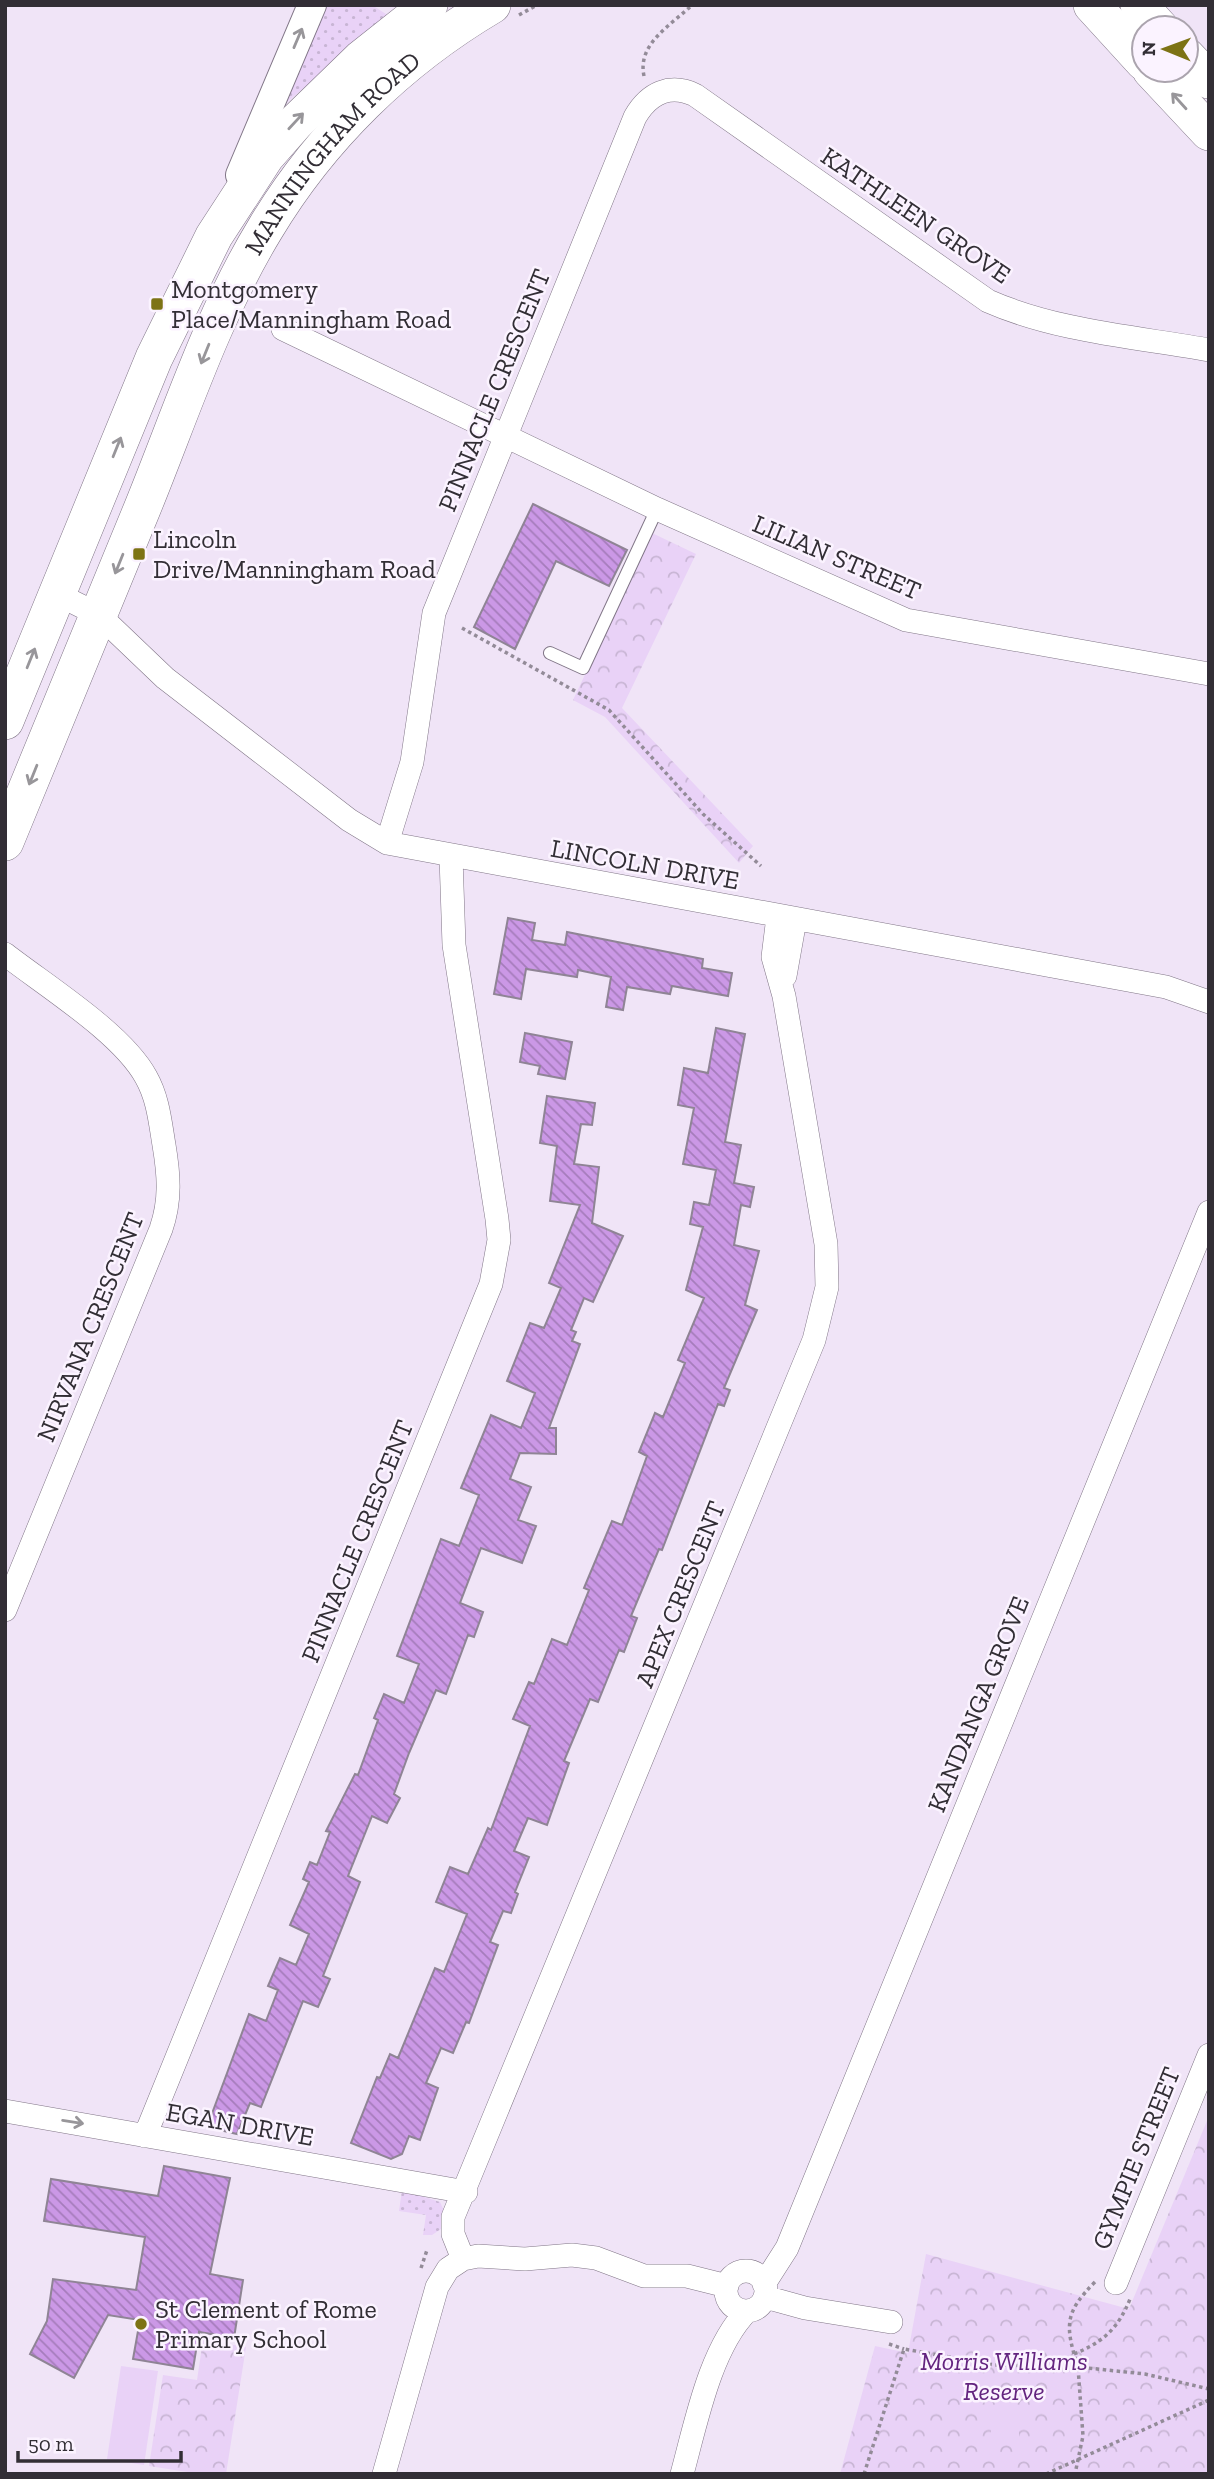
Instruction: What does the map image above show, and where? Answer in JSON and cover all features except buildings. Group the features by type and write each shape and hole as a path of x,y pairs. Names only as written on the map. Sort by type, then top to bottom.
{"main road":[{"path":"1092,5 1130,47"},
{"name":"MANNINGHAM ROAD","path":"9,700 57,594 154,358 214,236 266,156 295,122 415,6"},
{"name":"MANNINGHAM ROAD","path":"5,842 211,338 245,265 284,199 331,138 374,94 427,48 501,13"},
{"path":"1164,84 1209,132"}],"street":[{"path":"214,236 312,5"},
{"name":"PINNACLE CRESCENT","path":"396,845 412,762 434,613 635,117 642,106 664,90 685,91 695,95"},
{"name":"KATHLEEN GROVE","path":"695,95 988,301 1017,313 1056,323 1209,350"},
{"name":"LILIAN STREET","path":"283,329 657,509 906,620 1209,674"},
{"name":"LINCOLN DRIVE","path":"57,594 94,626 349,820 396,845 1166,987 1209,989"},
{"name":"PINNACLE CRESCENT","path":"145,2136 491,1283 499,1240 497,1219 454,945 443,914 442,855"},
{"name":"APEX CRESCENT","path":"466,2192 820,1323 827,1287 826,1244 784,996 773,957 787,919"},
{"name":"NIRVANA CRESCENT","path":"5,954 107,1033 141,1069 157,1104 169,1184 169,1201 161,1229 5,1610"},
{"name":"LINCOLN DRIVE","path":"1166,987 1209,1002"},
{"name":"KANDANGA GROVE","path":"682,2474 706,2388 746,2292 772,2251 799,2218 1209,1212"},
{"name":"GYMPIE STREET","path":"1105,2283 1209,2054"},
{"name":"EGAN DRIVE","path":"5,2111 466,2192"},
{"path":"463,2259 467,2248 463,2214 466,2192"},
{"path":"384,2474 437,2287 448,2269 463,2259 478,2256 525,2259 585,2256 644,2276 687,2276 805,2308 891,2322"}],"lane":[{"path":"550,653 583,668 657,509"}],"path":[{"path":"501,13 537,5"},
{"path":"462,628 609,710 703,814 761,866"},
{"path":"1075,2474 1080,2459 1083,2416 1070,2320 1074,2303 1105,2283"},
{"path":"864,2474 904,2349 995,2365 1078,2367 1145,2374 1209,2389"},
{"path":"1046,2474 1209,2400"}],"green space":[{"path":"322,5 372,5 389,16 287,102 284,100"},
{"path":"652,533 696,554 622,708 753,846 739,863 605,717 573,700"},
{"name":"Morris Williams Reserve","path":"1209,2116 1209,2474 840,2474 875,2346 908,2353 926,2254 1129,2309"},
{"path":"402,2190 440,2202 446,2215 444,2227 432,2235 423,2235 426,2215 399,2211"},
{"path":"203,2340 246,2347 226,2474 200,2474 149,2466 163,2375 197,2380"},
{"path":"121,2366 158,2371 144,2465 107,2459"},
{"path":"991,2409 1019,2409 1019,2438 991,2438"}],"place":[{"name":"Montgomery Place/Manningham Road","path":"157,304"},
{"name":"Lincoln Drive/Manningham Road","path":"139,554"},
{"name":"St Clement of Rome Primary School","path":"141,2324"}]}
